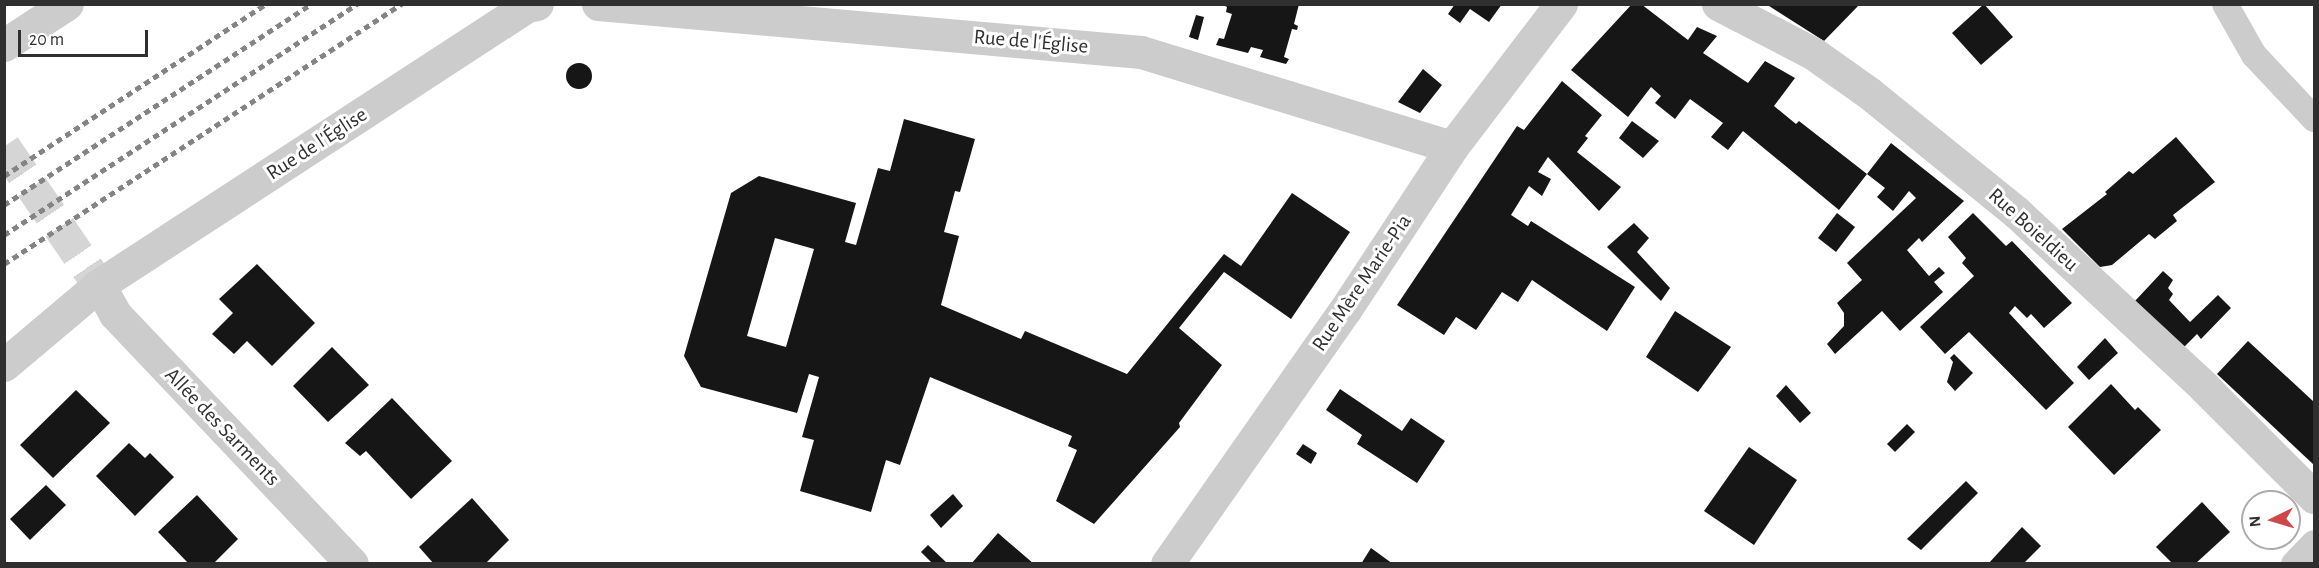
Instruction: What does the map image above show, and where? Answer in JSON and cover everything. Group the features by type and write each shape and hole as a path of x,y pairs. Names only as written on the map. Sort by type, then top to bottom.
{"street":[{"path":"4,45 67,4"},
{"name":"Rue de l'Église","path":"4,365 99,285 526,6 537,4"},
{"name":"Rue de l'Église","path":"598,4 1141,52 1452,147"},
{"name":"Rue Mère Marie-Pia","path":"1167,564 1345,310 1452,147 1561,4"},
{"name":"Rue Boieldieu","path":"1718,4 1814,54 1869,93 2016,212 2204,387 2314,497"},
{"name":"Allée des Sarments","path":"99,285 115,314 352,564"}],"lane":[{"path":"2225,4 2254,55 2314,119"},
{"path":"2294,564 2314,543"}],"building":[{"path":"1221,4 1299,4 1294,24 1298,26 1297,30 1292,29 1284,57 1289,59 1286,64 1260,57 1263,50 1251,47 1248,53 1216,45 1219,38 1224,39 1232,14 1226,12 1227,7"},
{"path":"1455,4 1502,4 1489,22 1470,9 1460,23 1448,14"},
{"path":"1632,4 1641,4 1688,40 1697,27 1717,36 1703,53 1748,83 1765,61 1795,78 1774,106 1796,124 1799,121 1867,174 1839,210 1743,131 1728,150 1711,137 1723,123 1690,99 1675,119 1655,103 1661,96 1651,87 1628,117 1571,70"},
{"path":"1766,4 1860,4 1824,41"},
{"path":"1984,4 2013,37 1981,65 1952,33"},
{"path":"1196,15 1204,17 1198,40 1189,37"},
{"path":"579,63 588,67 592,76 588,85 579,89 570,85 566,76 570,67"},
{"path":"1423,69 1442,85 1420,113 1398,102"},
{"path":"1562,81 1602,115 1585,136 1588,138 1577,152 1621,187 1599,211 1548,157 1538,172 1551,179 1542,196 1529,186 1511,215 1528,226 1531,221 1635,287 1607,331 1532,280 1518,302 1502,292 1476,330 1456,317 1444,335 1397,305 1517,126 1524,130"},
{"path":"904,119 975,139 960,192 955,191 944,232 959,236 941,305 1021,339 1025,331 1127,374 1224,254 1241,266 1292,193 1350,232 1291,319 1224,272 1179,328 1222,365 1179,423 1180,427 1094,524 1056,501 1077,450 1068,446 1072,436 930,377 900,465 886,460 871,512 800,491 814,440 802,437 819,377 809,374 797,413 701,387 684,356 731,193 759,176 856,203 845,242 856,245 878,168 890,171","holes":["775,238 814,249 786,347 747,336"]},
{"path":"1632,121 1659,141 1643,158 1619,138"},
{"path":"2176,137 2215,182 2173,215 2177,221 2155,239 2149,234 2112,265 2100,267 2062,229 2107,194 2105,192 2129,171 2133,174"},
{"path":"1891,143 1964,201 1922,242 1919,238 1907,250 1929,276 1939,267 1945,273 1934,282 1943,292 1900,331 1882,311 1835,354 1827,344 1844,326 1844,313 1837,303 1862,280 1847,263 1916,198 1909,191 1893,211 1877,197 1885,188 1867,174"},
{"path":"1837,213 1855,227 1836,252 1818,238"},
{"path":"1973,213 2006,246 2012,241 2072,303 2044,328 2031,314 2027,318 2015,306 2009,313 2074,383 2046,410 1969,332 1945,354 1920,327 1974,276 1962,263 1966,258 1948,237"},
{"path":"1634,223 1649,238 1637,252 1670,288 1661,301 1607,247"},
{"path":"257,264 315,323 272,366 247,341 234,354 212,334 233,313 219,299"},
{"path":"2163,271 2173,280 2168,288 2173,294 2169,300 2190,322 2218,295 2231,308 2201,339 2197,334 2183,348 2135,301"},
{"path":"1675,311 1731,347 1698,392 1646,357"},
{"path":"2105,338 2118,353 2089,380 2077,367"},
{"path":"2248,341 2314,402 2314,465 2217,374"},
{"path":"332,347 369,385 328,422 293,386"},
{"path":"1954,354 1973,373 1955,391 1947,382 1953,362 1950,358"},
{"path":"2111,384 2135,410 2138,407 2161,430 2114,475 2068,427"},
{"path":"1786,385 1811,413 1800,423 1776,396"},
{"path":"1340,389 1402,431 1411,418 1445,441 1417,483 1357,444 1362,435 1326,410"},
{"path":"76,390 110,423 53,478 20,445"},
{"path":"392,398 452,461 411,499 366,451 360,456 345,443"},
{"path":"1907,424 1915,432 1895,452 1887,444"},
{"path":"129,443 145,458 150,453 174,477 135,516 96,476"},
{"path":"1303,444 1317,453 1311,464 1296,454"},
{"path":"1749,447 1797,480 1754,545 1704,511"},
{"path":"1966,481 1978,493 1921,550 1907,539"},
{"path":"46,485 66,505 30,540 10,519"},
{"path":"953,494 963,506 941,528 930,515"},
{"path":"197,495 238,539 213,564 189,564 158,532"},
{"path":"472,498 509,540 485,564 434,564 419,547"},
{"path":"2202,502 2230,532 2195,564 2173,564 2156,547"},
{"path":"2022,527 2041,546 2023,564 1988,564"},
{"path":"998,533 1006,540 1034,564 971,564"},
{"path":"928,545 948,564 933,564 921,552"},
{"path":"1371,548 1393,564 1361,564"}],"tunnel":[{"path":"4,146 99,285"}],"railway":[{"path":"4,176 266,4"},
{"path":"4,205 311,4"},
{"path":"4,235 357,4"},
{"path":"4,264 401,4"}]}
